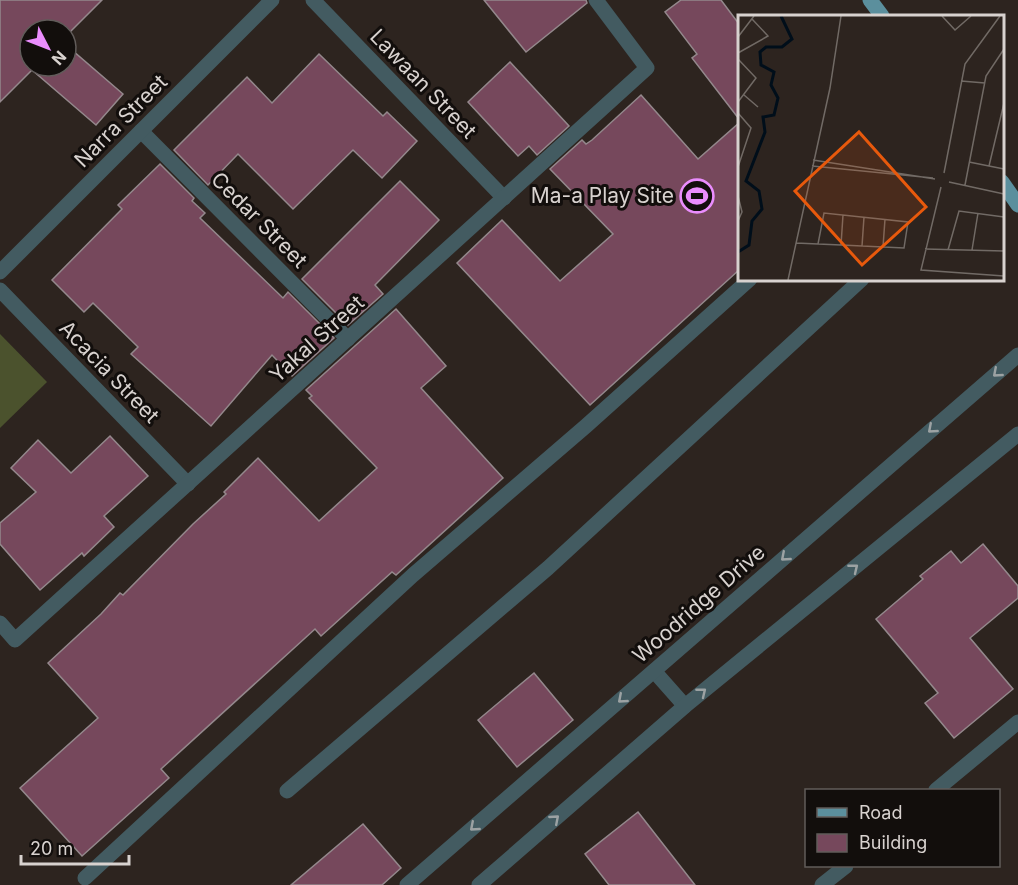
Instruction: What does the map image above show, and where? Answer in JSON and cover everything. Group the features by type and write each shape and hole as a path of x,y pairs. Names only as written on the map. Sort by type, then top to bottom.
{"main road":[{"path":"870,0 881,15"},
{"path":"1003,183 1018,205"}],"street":[{"name":"Narra Street","path":"0,272 272,0"},
{"name":"Lawaan Street","path":"313,0 504,198"},
{"name":"Yakal Street","path":"0,623 15,640 647,68 596,0"},
{"name":"Cedar Street","path":"141,131 348,339"},
{"path":"85,878 413,575 586,426 749,280"},
{"path":"287,791 548,568 861,280"},
{"name":"Acacia Street","path":"0,290 188,484"},
{"name":"Woodridge Drive","path":"407,885 1018,355"},
{"path":"479,885 685,706 1018,434"},
{"path":"654,671 685,706"},
{"path":"937,789 1018,722"},
{"path":"822,885 845,867"}],"green space":[{"path":"0,334 47,382 0,428"}],"building":[{"path":"0,0 102,0 78,24 78,18 18,18 18,78 24,78 0,102"},
{"path":"484,0 586,0 587,3 526,52"},
{"path":"681,0 721,0 738,23 738,118 692,58 697,54 665,12"},
{"path":"319,54 383,116 387,112 417,141 382,178 353,150 293,209 238,154 208,185 174,150 247,77 272,103"},
{"path":"78,55 123,94 96,125 41,78 78,78"},
{"path":"510,62 569,126 537,155 529,146 518,156 468,102"},
{"name":"Ma-a Play Site","path":"641,95 698,159 738,124 738,271 590,405 457,263 502,220 560,281 613,234 550,169 582,140 586,144"},
{"path":"160,164 194,198 192,201 205,213 200,218 283,298 288,292 334,338 292,376 272,355 211,426 131,354 138,347 93,303 84,312 52,280 122,209 118,205"},
{"path":"400,181 439,220 375,285 383,294 348,325 302,279"},
{"path":"396,309 446,366 421,388 503,478 396,575 392,572 321,636 315,629 161,769 169,778 82,856 20,788 98,718 48,663 101,614 120,593 123,595 226,494 224,492 258,458 319,521 377,468 309,398 312,396 306,390"},
{"path":"110,436 148,476 104,516 114,527 84,556 82,553 40,590 0,544 0,523 36,492 11,468 38,440 71,473"},
{"path":"983,544 1018,586 1018,598 970,638 1013,689 954,738 925,703 938,693 876,619 923,579 920,576 951,551 961,563"},
{"path":"534,673 573,720 517,767 478,720"},
{"path":"638,812 695,885 609,885 585,854"},
{"path":"363,824 401,868 382,885 291,885"}],"place":[{"name":"Ma-a Play Site","path":"697,196"}]}
